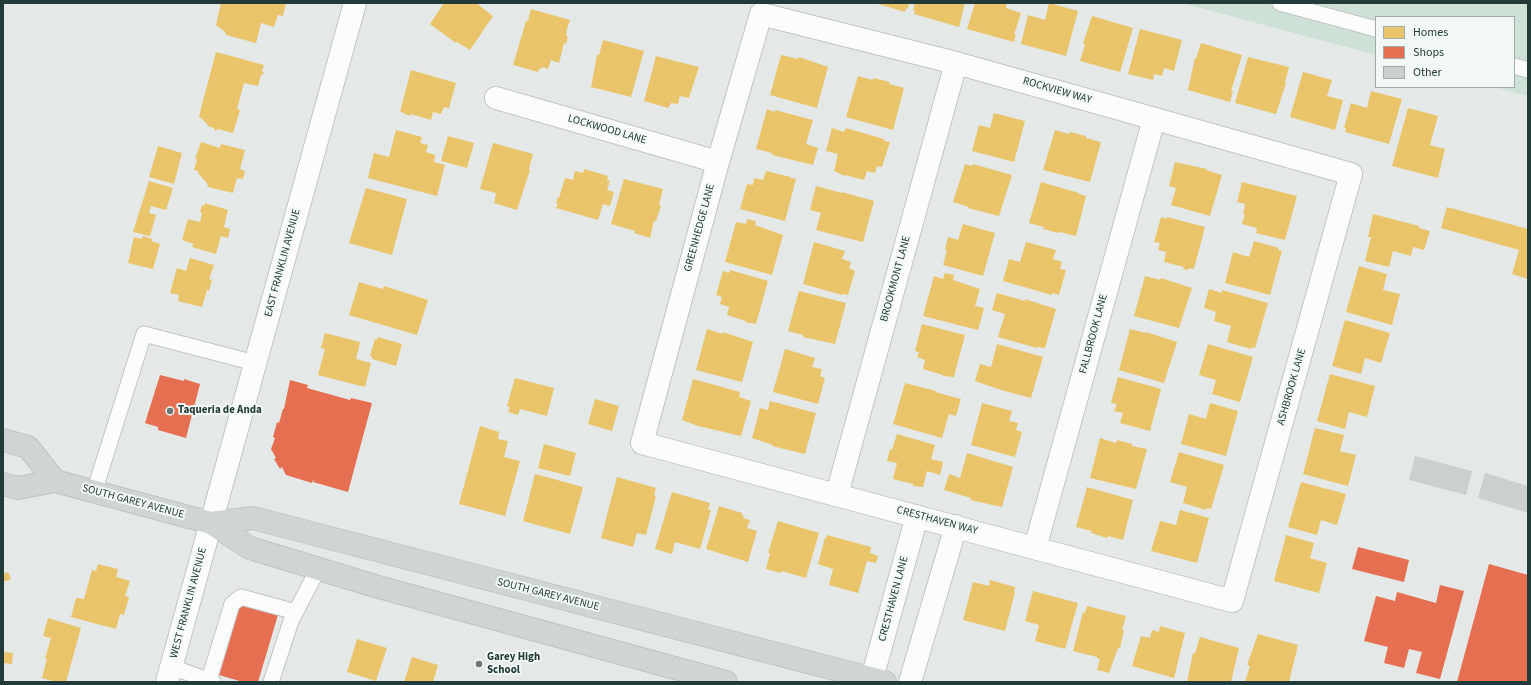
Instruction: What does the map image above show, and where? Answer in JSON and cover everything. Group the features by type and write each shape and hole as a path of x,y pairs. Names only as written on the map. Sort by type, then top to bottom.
{"main road":[{"path":"3,440 28,447 55,481"},
{"name":"SOUTH GAREY AVENUE","path":"3,484 18,488 55,481 211,523 250,548 318,569 726,682"},
{"name":"SOUTH GAREY AVENUE","path":"211,523 253,518 876,681"}],"street":[{"name":"EAST FRANKLIN AVENUE","path":"211,523 355,3"},
{"name":"ROCKVIEW WAY","path":"761,14 956,63 1351,174"},
{"name":"GREENHEDGE LANE","path":"642,443 718,162 761,14"},
{"name":"BROOKMONT LANE","path":"837,494 956,63"},
{"name":"LOCKWOOD LANE","path":"496,98 718,162"},
{"name":"FALLBROOK LANE","path":"1035,548 1154,119"},
{"name":"ASHBROOK LANE","path":"1232,601 1351,174"},
{"name":"CRESTHAVEN WAY","path":"642,443 1232,601"},
{"name":"CRESTHAVEN LANE","path":"876,681 917,516"},
{"name":"WEST FRANKLIN AVENUE","path":"169,674 211,523"},
{"path":"910,682 956,526"}],"lane":[{"path":"1280,3 1375,29"},
{"path":"1515,66 1528,70"},
{"path":"94,492 144,334 255,363"},
{"path":"271,682 291,621 318,569"},
{"path":"169,674 211,681 232,604 241,597 296,612"}],"green space":[{"path":"1182,3 1528,3 1528,96 1499,88 1515,88 1515,16 1375,16 1375,55"}],"building: Homes":[{"path":"221,3 286,3 283,16 278,15 274,27 261,23 256,43 226,35 225,32 216,25"},
{"path":"444,3 476,3 493,16 470,50 457,42 456,43 430,24"},
{"path":"875,3 909,3 908,9 906,8 905,12"},
{"path":"915,3 965,3 959,27 914,14 915,11 913,10"},
{"path":"975,3 1007,3 1006,8 1021,13 1014,35 1016,35 1014,42 967,29"},
{"path":"1049,3 1078,11 1066,56 1021,44 1028,15 1045,20"},
{"path":"531,9 570,20 566,32 566,36 568,37 566,44 564,43 559,63 551,60 548,69 542,67 538,72 513,65"},
{"path":"1092,16 1133,28 1120,72 1080,61 1085,45 1083,44"},
{"path":"1140,29 1182,40 1174,71 1164,68 1162,76 1154,74 1153,80 1128,74"},
{"path":"603,40 644,51 631,97 591,87 597,55 599,55"},
{"path":"1201,43 1242,55 1231,91 1233,91 1230,102 1188,90 1195,58 1196,59"},
{"path":"216,52 264,65 262,71 264,73 261,75 258,86 244,83 237,109 240,110 233,133 218,129 215,131 214,128 207,126 208,125 199,116"},
{"path":"781,55 798,59 799,57 828,67 817,108 770,95"},
{"path":"656,56 699,67 689,98 680,96 678,104 671,103 668,108 644,101"},
{"path":"1248,57 1289,67 1286,83 1276,114 1235,103"},
{"path":"411,70 456,83 449,108 444,107 441,114 433,112 431,120 400,112"},
{"path":"1303,72 1332,80 1327,96 1343,100 1335,130 1290,117"},
{"path":"858,76 890,82 889,84 904,88 893,130 846,117"},
{"path":"1371,91 1402,99 1389,144 1345,132 1346,128 1344,128 1351,103 1367,108"},
{"path":"1408,108 1438,116 1430,145 1445,149 1438,178 1392,166"},
{"path":"767,109 813,120 806,144 818,148 813,165 772,155 772,153 756,149"},
{"path":"994,113 1025,121 1014,162 972,151 979,125 990,128"},
{"path":"832,128 844,132 846,128 890,142 882,167 877,166 875,173 867,171 864,180 845,176 834,171 838,154 826,151"},
{"path":"396,130 422,137 420,143 428,145 426,152 435,155 434,162 445,165 437,196 368,178 374,153 389,157"},
{"path":"1055,130 1069,134 1070,132 1086,136 1086,138 1101,142 1090,182 1043,170"},
{"path":"448,136 474,143 467,168 441,161"},
{"path":"201,142 220,148 221,144 245,150 240,169 245,171 243,179 237,178 233,193 208,187 207,183 198,171 194,170 197,159 195,159"},
{"path":"493,143 533,154 530,170 517,210 494,203 496,193 480,189"},
{"path":"158,146 182,153 174,184 149,177"},
{"path":"1175,162 1207,169 1206,170 1222,175 1210,216 1171,205 1176,188 1169,186"},
{"path":"965,164 972,166 973,164 1012,175 999,216 968,208 969,207 953,202"},
{"path":"584,169 608,176 607,180 610,181 607,190 614,192 610,206 603,204 598,220 556,208 558,204 556,203 565,178 573,180 575,171 583,173"},
{"path":"766,171 796,179 785,221 740,209 747,184 753,185 754,178 763,180"},
{"path":"624,179 663,189 659,205 661,206 656,221 654,221 650,238 634,233 635,231 611,224"},
{"path":"149,181 173,188 166,210 151,206 149,213 156,215 150,236 133,232"},
{"path":"1041,182 1086,196 1076,236 1043,229 1044,227 1029,223"},
{"path":"1242,182 1297,196 1285,240 1256,233 1257,228 1242,224 1245,214 1243,214 1245,204 1237,202"},
{"path":"816,186 874,201 863,242 816,230 821,213 810,210"},
{"path":"366,188 407,199 392,255 349,243"},
{"path":"205,203 228,210 224,227 230,229 228,238 221,236 216,254 192,247 194,244 182,240 188,219 200,222 202,213 200,212 202,205 204,206"},
{"path":"1447,207 1528,229 1528,279 1512,274 1519,250 1441,228"},
{"path":"1373,214 1419,226 1419,228 1430,231 1424,250 1413,247 1411,256 1393,251 1389,267 1365,261 1371,237 1368,237"},
{"path":"1161,217 1167,219 1167,217 1205,227 1194,269 1183,269 1184,267 1164,262 1166,252 1158,250 1160,243 1154,242"},
{"path":"747,219 756,221 755,225 783,235 772,275 725,262 736,222 746,224"},
{"path":"963,224 995,233 983,276 943,265 947,250 945,250 948,237 958,240"},
{"path":"143,236 160,244 153,269 128,263 134,237 142,239"},
{"path":"1254,241 1279,248 1278,250 1282,251 1270,295 1225,283 1233,252 1249,257"},
{"path":"814,242 845,251 842,259 851,262 849,268 855,271 848,295 842,295 803,284"},
{"path":"1026,242 1056,250 1053,259 1062,262 1060,269 1066,270 1059,295 1053,293 1052,295 1003,281 1009,259 1020,262"},
{"path":"190,258 214,265 209,279 212,280 209,291 207,290 202,307 178,301 179,295 170,293 177,268 186,271"},
{"path":"1359,266 1387,274 1383,290 1400,294 1392,325 1346,312"},
{"path":"730,270 768,281 756,324 745,322 746,321 727,315 729,307 720,304 722,297 716,295 723,271 729,273"},
{"path":"945,273 954,275 953,280 980,289 975,306 984,308 978,330 923,316 934,276 943,279"},
{"path":"1145,276 1160,280 1161,278 1192,288 1179,328 1134,316"},
{"path":"359,282 383,289 384,286 428,300 417,335 349,315"},
{"path":"1209,289 1222,293 1222,290 1268,303 1255,348 1252,347 1251,349 1227,342 1231,326 1214,321 1216,312 1204,308"},
{"path":"799,291 846,303 835,344 803,337 803,335 788,331"},
{"path":"997,293 1025,301 1025,299 1056,309 1045,348 1037,348 998,337 1005,314 992,310"},
{"path":"1345,320 1390,333 1381,363 1365,358 1361,374 1332,366"},
{"path":"922,324 965,335 954,377 943,376 923,369 925,360 917,357 919,352 915,351"},
{"path":"707,329 723,334 723,332 753,342 742,382 696,370"},
{"path":"1130,329 1146,332 1177,342 1164,383 1119,370"},
{"path":"325,333 360,342 356,359 371,363 365,387 318,375 325,349 321,348"},
{"path":"378,337 402,344 396,366 372,359 370,356 375,339 377,340"},
{"path":"997,344 1043,357 1031,398 975,381 980,364 991,367"},
{"path":"1208,344 1253,357 1240,402 1212,394 1216,380 1199,375"},
{"path":"785,349 815,358 812,367 822,369 820,376 825,378 818,404 773,392"},
{"path":"1330,374 1375,386 1367,417 1349,412 1345,429 1317,421"},
{"path":"1118,377 1161,389 1150,431 1120,423 1123,413 1114,411 1117,404 1111,403"},
{"path":"515,378 554,388 547,416 520,409 518,415 508,412 510,407 507,406"},
{"path":"693,379 740,392 739,397 751,401 741,436 698,426 682,420"},
{"path":"905,383 961,399 956,416 949,414 942,438 893,424"},
{"path":"595,399 619,406 612,431 588,424"},
{"path":"770,401 816,413 805,454 772,446 773,445 752,438 760,408 768,410"},
{"path":"982,403 1012,411 1009,421 1018,423 1016,430 1022,432 1015,457 971,445"},
{"path":"1210,403 1238,411 1226,456 1181,444 1189,414 1206,419"},
{"path":"480,426 499,432 498,439 508,441 504,457 520,461 505,516 459,504"},
{"path":"1315,428 1344,435 1340,451 1356,455 1348,486 1303,474"},
{"path":"897,434 935,445 931,459 943,462 940,475 927,471 923,487 913,486 913,484 893,479 897,463 887,461 890,449 892,450"},
{"path":"1100,438 1116,443 1117,440 1132,444 1132,446 1147,449 1136,489 1090,478"},
{"path":"544,444 576,453 570,476 538,468"},
{"path":"1179,452 1224,465 1211,509 1207,508 1206,510 1183,503 1187,487 1170,482"},
{"path":"967,453 1013,467 1002,507 970,500 971,498 944,490 949,474 960,478"},
{"path":"535,474 583,487 570,534 523,521"},
{"path":"617,477 656,488 654,495 656,496 646,535 637,533 633,547 601,538"},
{"path":"1301,482 1346,494 1337,525 1321,520 1317,535 1288,527"},
{"path":"1087,487 1133,500 1123,540 1108,536 1107,538 1091,533 1092,531 1076,527"},
{"path":"672,492 710,503 708,510 711,510 700,549 675,542 672,554 655,549"},
{"path":"719,506 742,513 744,516 743,518 750,520 747,528 757,531 748,562 706,549"},
{"path":"1180,510 1209,518 1197,563 1151,551 1160,521 1176,525"},
{"path":"778,521 819,533 806,578 782,571 781,573 766,569 770,553 768,553"},
{"path":"827,535 871,547 870,553 878,556 876,563 867,561 858,593 829,585 833,569 818,564"},
{"path":"1286,535 1314,543 1310,558 1327,563 1319,593 1274,581"},
{"path":"98,564 118,569 116,577 130,581 125,596 129,597 124,615 120,614 116,629 71,617 76,598 84,599 92,570 96,571"},
{"path":"8,572 11,579 3,582 3,574"},
{"path":"990,580 1015,587 1005,631 963,620 973,582 989,586"},
{"path":"1033,591 1078,603 1065,649 1035,641 1039,625 1025,621"},
{"path":"1087,606 1126,616 1122,630 1124,630 1120,648 1118,648 1109,673 1097,670 1100,659 1097,657 1073,651 1083,612 1085,613"},
{"path":"48,618 81,628 66,682 56,682 42,678 47,659 45,659 51,638 43,636"},
{"path":"1160,626 1185,633 1174,678 1132,666 1141,636 1150,638 1152,630 1159,632"},
{"path":"1258,634 1298,645 1289,682 1245,682 1250,666 1247,665"},
{"path":"1200,637 1239,648 1231,682 1187,682 1193,653 1195,653"},
{"path":"357,639 387,648 376,681 347,672"},
{"path":"3,652 13,653 12,664 3,663"},
{"path":"412,657 438,665 433,682 404,682"}],"building: Shops":[{"name":"Taqueria de Anda","path":"160,375 184,381 184,379 200,384 186,438 158,430 158,427 145,423"},
{"path":"290,380 308,385 307,388 350,400 351,398 372,403 348,492 313,482 314,480 312,483 286,475 282,467 280,469 274,459 276,458 271,449 275,438 273,437 277,422 279,423 284,409"},
{"path":"1358,547 1409,560 1404,582 1352,569"},
{"path":"1489,564 1528,575 1528,682 1457,682"},
{"path":"1440,585 1464,591 1440,679 1416,673 1422,652 1409,649 1404,668 1384,663 1388,647 1364,641 1376,596 1395,601 1397,592 1436,603"},
{"path":"239,604 278,615 258,682 243,682 219,675"}],"building: Other":[{"path":"1415,456 1472,471 1466,495 1409,480"},
{"path":"1485,473 1528,486 1528,513 1478,498"}],"place":[{"name":"Taqueria de Anda","path":"170,411"},
{"name":"Garey High School","path":"479,664"}]}
